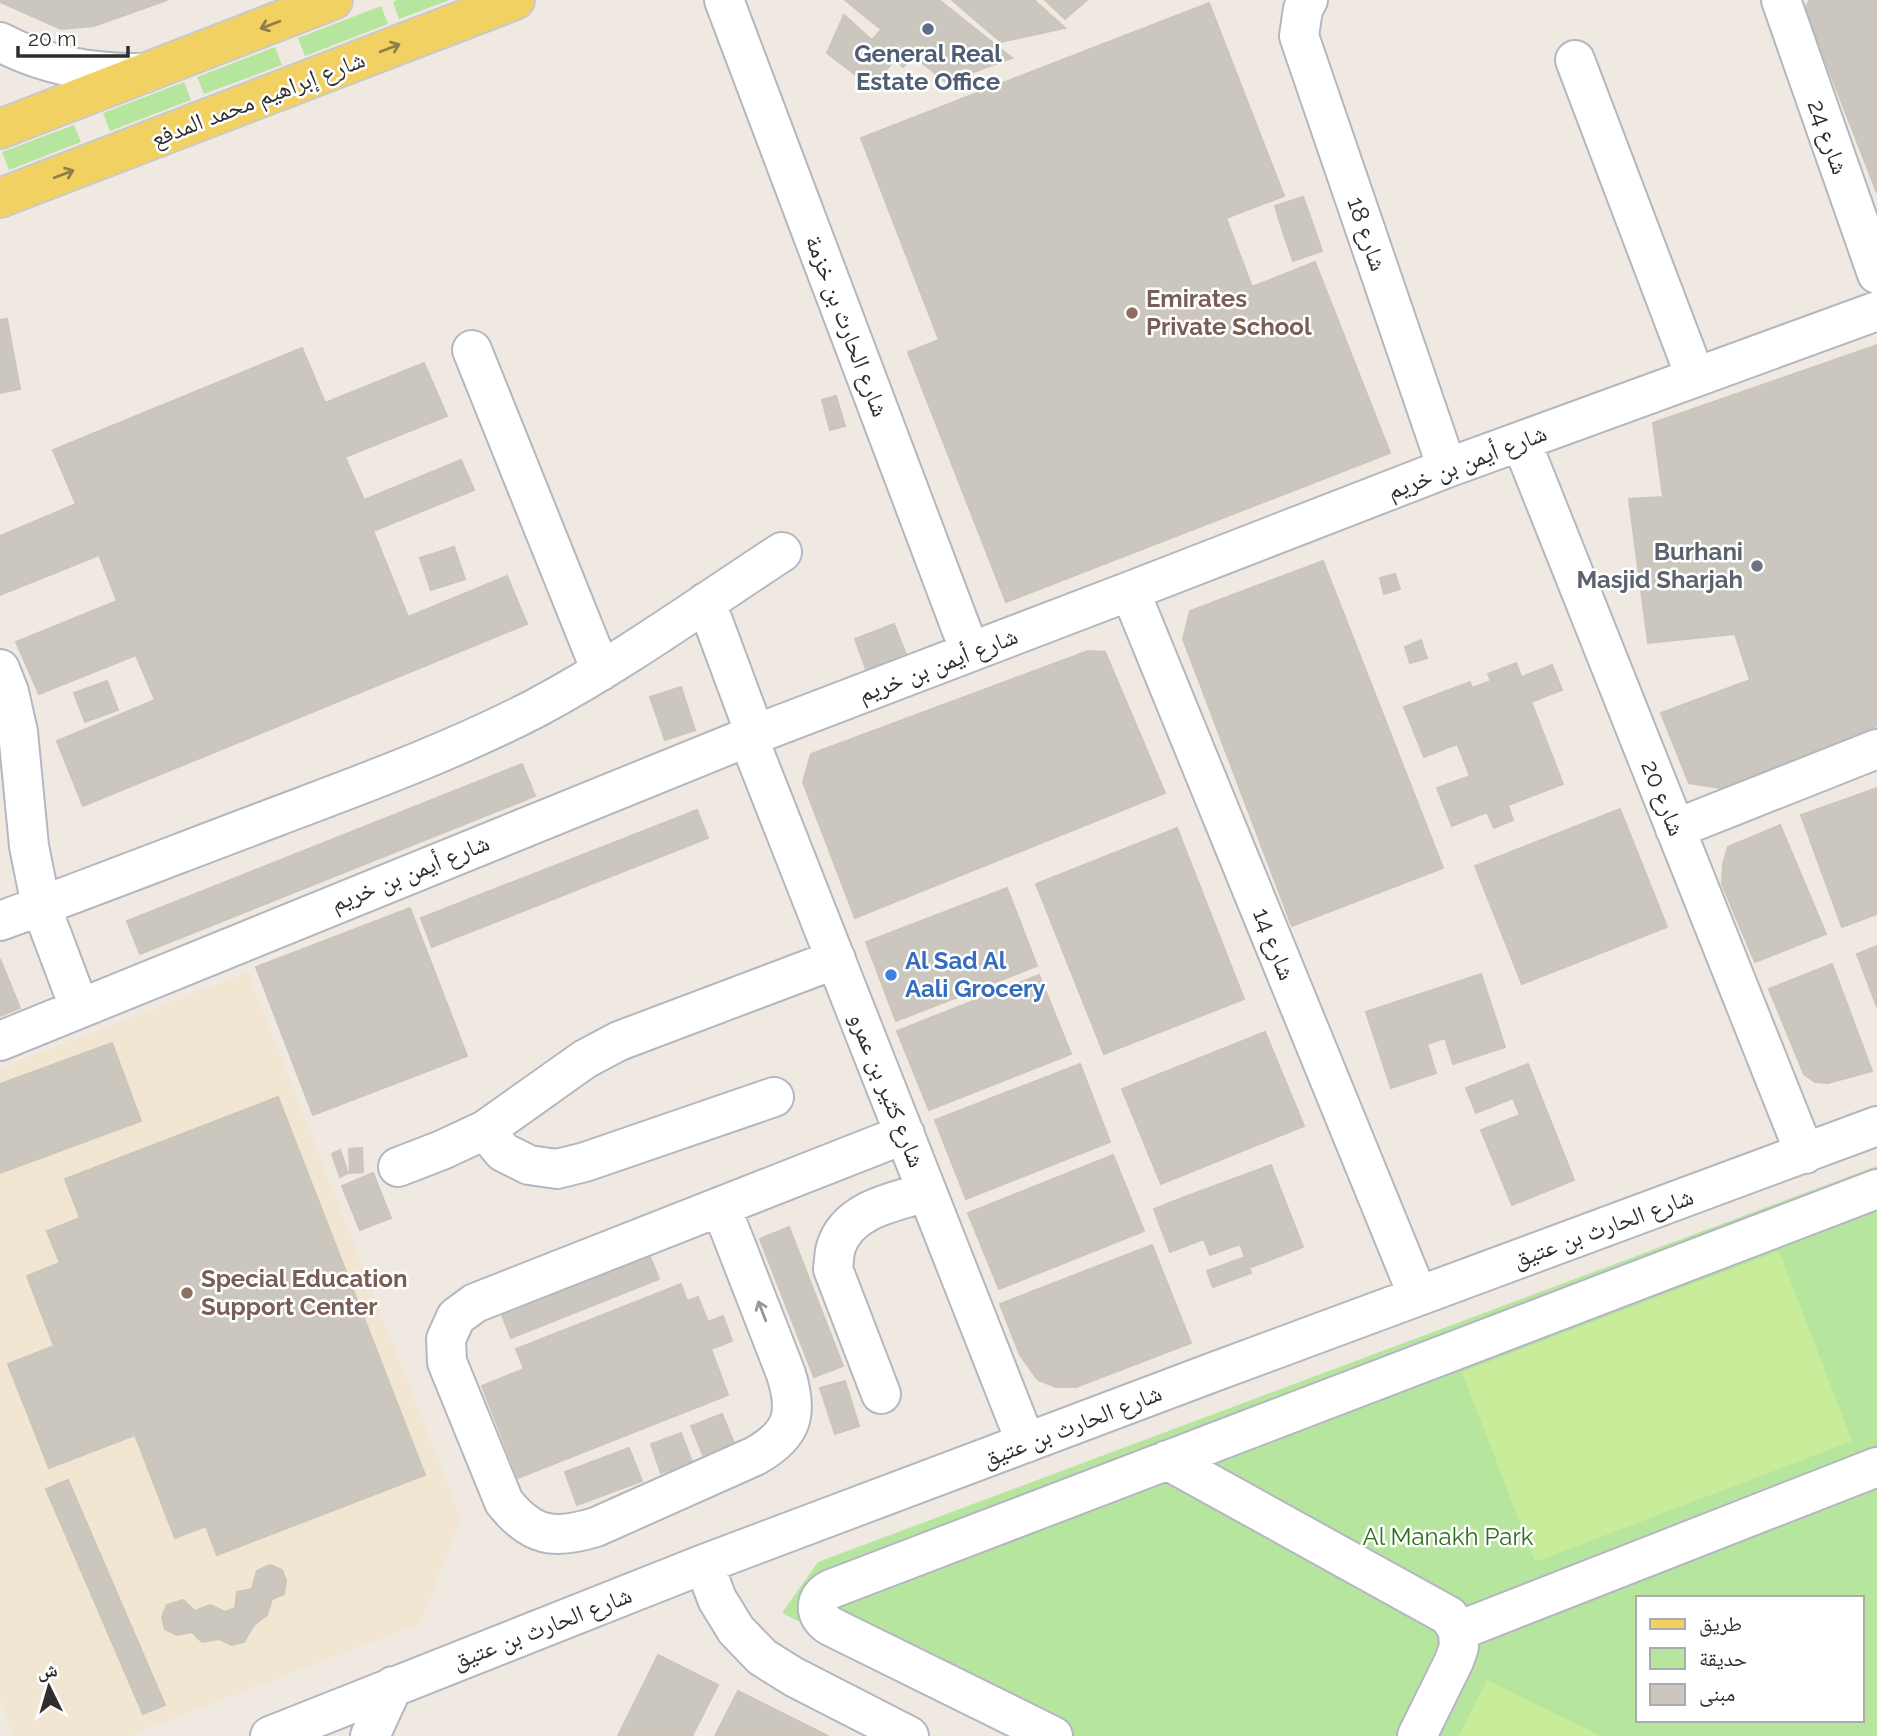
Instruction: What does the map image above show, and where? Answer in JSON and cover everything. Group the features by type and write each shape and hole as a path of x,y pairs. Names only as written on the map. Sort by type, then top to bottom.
{"main road":[{"path":"0,129 333,0"},
{"name":"شارع إبراهيم محمد المدفع","path":"0,198 515,0"}],"street":[{"name":"شارع الحارث بن خزمة","path":"724,0 971,652"},
{"name":"شارع 18","path":"1308,0 1303,9 1299,36 1447,468"},
{"name":"شارع 24","path":"1781,0 1877,274"},
{"path":"0,42 33,58 88,72 145,73"},
{"path":"1575,60 1695,376"},
{"name":"شارع أيمن بن خريم","path":"2,1039 751,735 1130,592 1447,468 1877,311"},
{"path":"472,350 601,671"},
{"name":"شارع 20","path":"1521,441 1805,1154"},
{"path":"0,920 402,770 470,740 536,708 601,671 782,552"},
{"name":"شارع 14","path":"1130,592 1418,1296"},
{"name":"شارع كثير بن عمرو","path":"706,602 751,735 836,959 1026,1443"},
{"path":"0,669 9,692 11,763 41,906 79,1007"},
{"path":"1675,829 1877,749"},
{"path":"398,1167 485,1130 585,1059 619,1041 836,959"},
{"path":"485,1130 503,1152 529,1165 557,1169 585,1163 774,1097"},
{"name":"شارع الحارث بن عتيق","path":"271,1736 704,1564 1877,1126"},
{"path":"721,1207 792,1393 792,1413 785,1432 773,1446 755,1456 596,1527 576,1534 555,1535 535,1530 517,1518 504,1502 447,1362 446,1339 456,1317 475,1303 905,1134"},
{"path":"1054,1736 823,1622 818,1615 818,1600 823,1593 831,1589 1877,1189"},
{"path":"881,1394 833,1269 835,1248 845,1229 862,1215 881,1206 928,1192"},
{"path":"1167,1460 1449,1616 1458,1631 1459,1647 1418,1736"},
{"path":"1458,1631 1877,1467"},
{"path":"704,1564 717,1599 736,1630 762,1657 794,1677 909,1736"},
{"path":"370,1736 393,1686"}],"shaded area":[{"name":"Special Education Support Center","path":"248,972 461,1518 421,1623 129,1736 14,1736 0,1701 0,1068"}],"green space":[{"path":"450,0 399,19 393,2"},
{"path":"381,6 388,24 305,56 298,38"},
{"path":"275,47 282,65 204,94 197,77"},
{"path":"184,82 191,100 110,131 103,113"},
{"path":"74,125 81,142 9,170 2,152"},
{"name":"Al Manakh Park","path":"1877,1166 1877,1736 1029,1736 782,1613 818,1562"},
{"path":"1779,1251 1852,1441 1535,1562 1462,1372"},
{"path":"1487,1680 1601,1736 1459,1736"}],"building":[{"path":"0,0 167,0 94,26 61,29"},
{"name":"General Real Estate Office","path":"845,0 939,0 1012,58 946,82"},
{"path":"952,0 1034,0 1065,28 1001,42"},
{"path":"1045,0 1087,0 1065,19"},
{"path":"1810,0 1877,0 1877,193 1805,8"},
{"name":"Emirates Private School","path":"1209,3 1284,196 1226,218 1252,287 1315,262 1390,453 1006,602 908,352 939,340 861,138"},
{"path":"844,15 894,60 873,88 827,53"},
{"path":"881,30 911,59 903,67 873,39"},
{"path":"1303,197 1312,222 1283,232 1275,206"},
{"path":"1312,222 1322,251 1293,261 1283,232"},
{"path":"7,319 20,389 0,393 0,320"},
{"name":"Burhani Masjid Sharjah","path":"1877,345 1877,726 1720,788 1689,783 1661,713 1750,680 1735,634 1648,643 1629,499 1663,497 1653,423"},
{"path":"302,348 325,403 424,363 447,416 345,457 364,500 461,460 474,490 373,531 408,617 507,576 527,624 83,806 57,741 155,700 136,655 39,694 16,642 117,601 99,555 0,595 0,536 76,504 53,450"},
{"path":"836,396 845,426 830,430 822,400"},
{"path":"454,547 465,579 431,590 420,558"},
{"path":"1323,561 1443,868 1292,926 1183,639 1190,611"},
{"path":"1395,574 1400,589 1384,594 1380,578"},
{"path":"894,624 907,657 867,672 855,639"},
{"path":"1421,640 1427,658 1410,663 1405,647"},
{"path":"1088,651 1105,652 1165,793 855,918 803,782 811,754"},
{"path":"1516,663 1563,784 1508,805 1513,820 1494,828 1487,812 1452,826 1437,788 1470,776 1438,694 1470,682 1472,688 1491,681 1488,674"},
{"path":"1552,665 1562,690 1531,702 1522,677"},
{"path":"107,681 118,710 85,722 74,693"},
{"path":"681,687 695,730 665,740 650,697"},
{"path":"1438,694 1457,744 1424,757 1404,707"},
{"path":"522,764 535,796 140,954 127,921"},
{"path":"1877,788 1877,914 1842,927 1801,815"},
{"path":"1620,809 1667,927 1522,984 1475,866"},
{"path":"697,810 708,838 432,947 421,918"},
{"path":"1780,825 1826,934 1755,962 1722,884 1723,864 1728,847"},
{"path":"1177,828 1244,999 1104,1054 1036,884"},
{"path":"1007,888 1037,966 896,1021 866,942"},
{"path":"410,908 467,1056 313,1115 256,967"},
{"path":"1877,946 1877,1007 1857,954"},
{"path":"0,959 20,1008 0,1016"},
{"path":"1832,964 1872,1071 1828,1083 1815,1082 1804,1074 1769,989"},
{"path":"1481,974 1505,1047 1453,1064 1445,1038 1427,1044 1436,1073 1391,1088 1366,1012"},
{"path":"1039,975 1071,1054 929,1110 897,1031"},
{"path":"1265,1032 1304,1126 1161,1184 1122,1089"},
{"path":"112,1043 141,1121 0,1173 0,1084"},
{"path":"1080,1064 1110,1142 966,1199 935,1120"},
{"path":"1528,1064 1574,1180 1512,1205 1481,1130 1520,1115 1513,1098 1476,1113 1466,1088"},
{"path":"278,1097 425,1475 217,1555 206,1526 175,1538 135,1435 49,1468 8,1364 54,1346 27,1276 60,1263 47,1231 80,1218 65,1179"},
{"path":"362,1148 363,1172 350,1173 349,1149"},
{"path":"340,1150 348,1173 340,1177 332,1154"},
{"path":"1113,1155 1144,1231 999,1289 968,1213"},
{"path":"1271,1165 1303,1247 1249,1268 1240,1244 1210,1255 1187,1196"},
{"path":"373,1173 391,1218 360,1230 342,1186"},
{"path":"1187,1196 1204,1239 1170,1252 1154,1209"},
{"path":"789,1227 843,1366 814,1377 760,1239"},
{"path":"1152,1245 1191,1343 1076,1387 1056,1387 1038,1380 1020,1355 1000,1304"},
{"path":"647,1249 659,1279 511,1338 499,1307"},
{"path":"1245,1257 1251,1273 1213,1287 1207,1271"},
{"path":"681,1284 687,1301 698,1297 708,1322 723,1316 732,1341 711,1349 728,1395 518,1478 482,1386 524,1369 516,1349"},
{"path":"845,1381 859,1426 835,1434 820,1388"},
{"path":"722,1414 734,1443 703,1455 691,1426"},
{"path":"681,1433 692,1462 661,1473 651,1444"},
{"path":"629,1448 642,1481 577,1505 565,1472"},
{"path":"68,1480 165,1705 143,1714 46,1489"},
{"path":"270,1565 282,1570 286,1581 284,1594 272,1599 267,1615 254,1625 244,1642 232,1645 219,1639 202,1642 192,1632 177,1635 165,1629 162,1617 167,1605 183,1600 195,1611 210,1605 225,1612 235,1608 237,1592 252,1589 257,1571"},
{"path":"658,1655 718,1685 692,1736 618,1736"},
{"path":"738,1691 828,1736 715,1736"}],"place":[{"name":"General Real Estate Office","path":"928,29"},
{"name":"Emirates Private School","path":"1132,313"},
{"name":"Burhani Masjid Sharjah","path":"1757,566"},
{"name":"Al Sad Al Aali Grocery","path":"891,975"},
{"name":"Special Education Support Center","path":"187,1293"}]}
